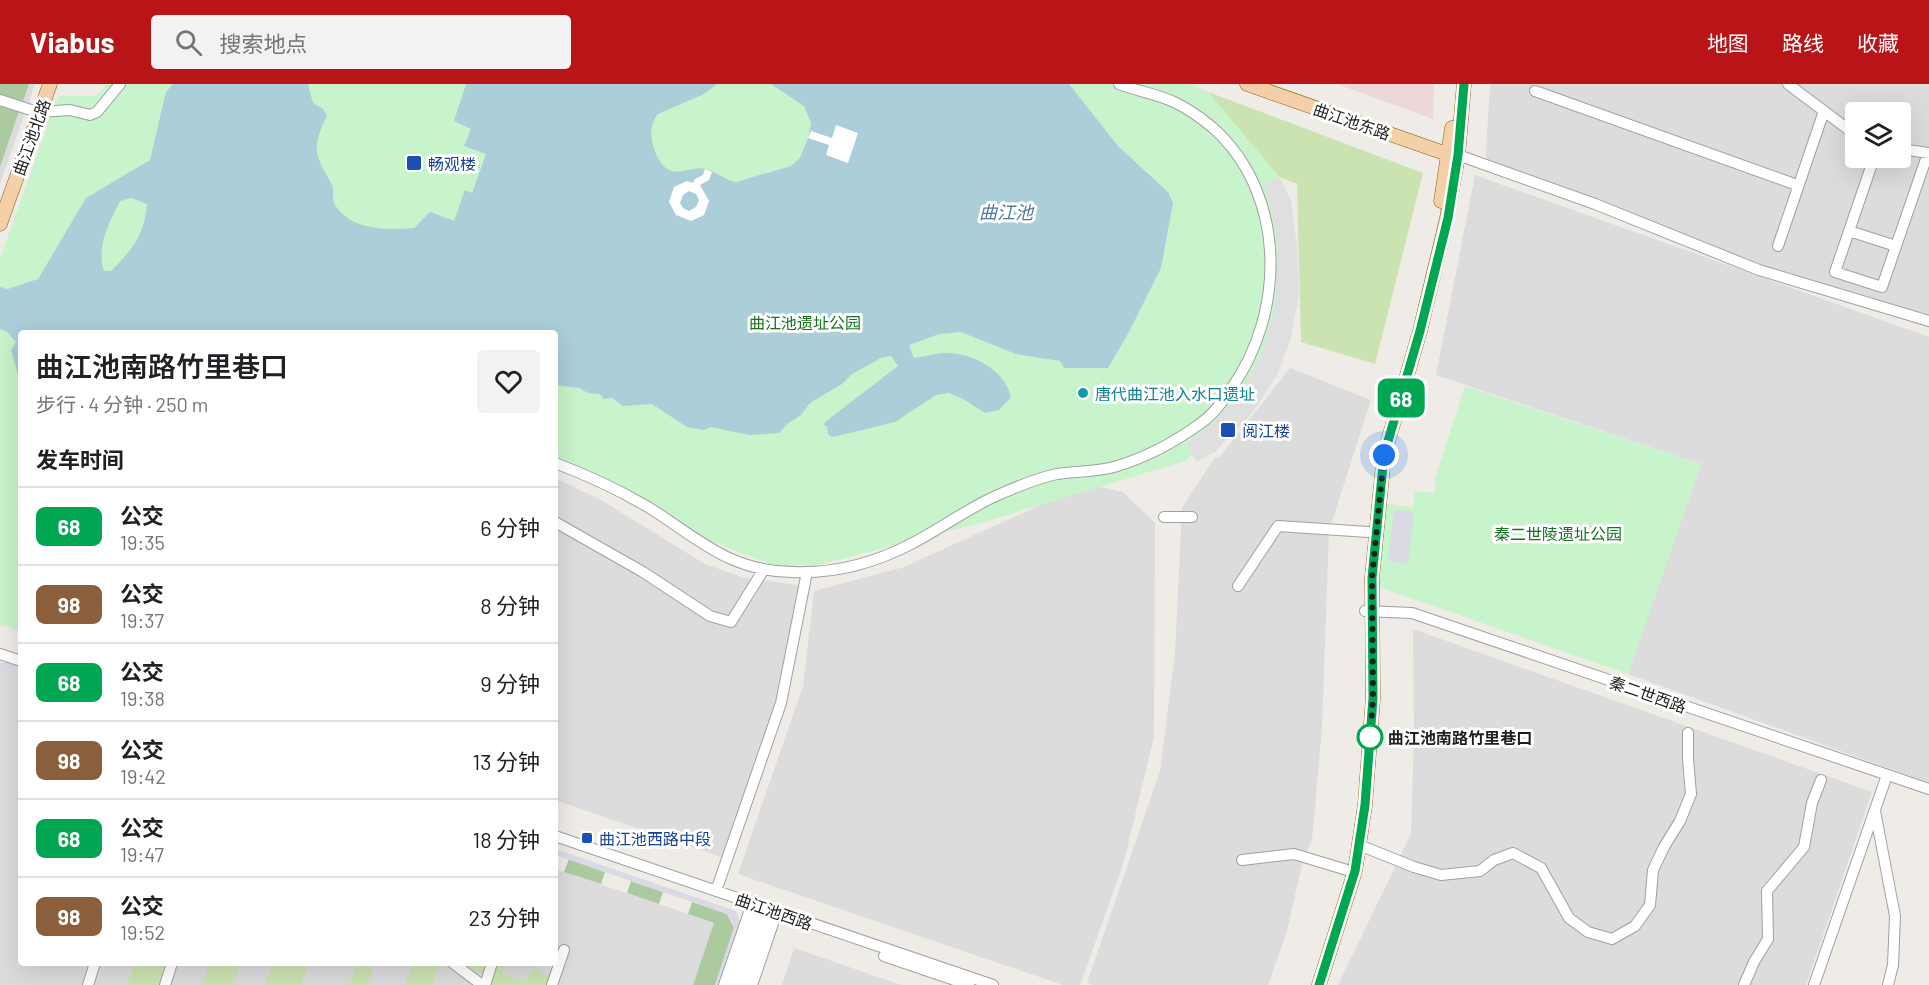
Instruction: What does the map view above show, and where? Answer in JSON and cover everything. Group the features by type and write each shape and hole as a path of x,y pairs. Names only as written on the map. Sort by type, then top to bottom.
{"main road":[{"name":"曲江池北路","path":"0,224 36,111 40,84"},
{"name":"曲江池北路","path":"0,200 36,111 50,84"},
{"name":"曲江池东路","path":"1246,84 1452,154"},
{"path":"1319,985 1347,870 1357,804 1369,611 1384,455 1426,309 1448,218 1455,84"},
{"path":"1319,985 1355,871 1365,805 1373,698 1369,611 1364,577 1376,453 1412,329 1440,217 1464,84"}],"street":[{"path":"0,99 36,111 70,110 90,115 97,112 120,84"},
{"path":"558,464 631,498 720,555 764,569 791,572 832,571 859,566 913,543 999,495 1054,475 1112,467 1161,448 1214,413 1240,376 1257,344 1266,315 1271,254 1268,220 1254,184 1242,162 1212,127 1173,102 1119,84"},
{"path":"1788,84 1845,125"},
{"path":"1535,91 1797,185"},
{"path":"1778,246 1824,111"},
{"path":"1871,168 1835,272 1882,287 1928,153 1911,151"},
{"path":"1452,154 1595,204 1759,270 1929,321"},
{"path":"1849,231 1896,246"},
{"path":"1164,517 1192,517"},
{"path":"558,524 643,572 710,616 731,621 764,569"},
{"path":"1239,586 1278,526 1368,532"},
{"path":"716,891 781,703 807,572"},
{"name":"秦二世西路","path":"1369,611 1412,613 1929,789"},
{"path":"0,647 18,653"},
{"path":"0,654 18,660"},
{"path":"1359,845 1441,875 1480,872 1494,860 1513,853 1541,868 1569,918 1588,932 1612,939 1635,926 1650,905 1653,870 1680,821 1691,794 1688,733"},
{"path":"1814,985 1887,775"},
{"path":"1744,985 1768,939 1767,891 1804,847 1812,803 1821,780"},
{"path":"1875,810 1895,916 1893,965 1888,985"},
{"name":"曲江池西路","path":"558,837 716,891 764,911 969,985"},
{"name":"曲江池西路","path":"558,845 993,985"},
{"path":"1242,860 1294,854 1347,870"},
{"path":"724,985 764,911"},
{"path":"734,985 764,911"},
{"path":"742,985 764,911"},
{"path":"752,985 764,911"},
{"path":"552,985 564,950"},
{"path":"88,985 94,966"},
{"path":"165,985 171,966"},
{"path":"457,966 483,985 491,966"}],"shaded area":[{"path":"0,84 35,84 0,184"},
{"path":"1337,84 1434,84 1433,119"},
{"path":"1490,84 1929,84 1929,328 1485,170"},
{"path":"1475,175 1929,337 1929,783 1628,674 1701,464 1436,375"},
{"path":"1279,177 1291,200 1297,247 1299,295 1290,341 1277,375 1253,412 1215,452 1196,462 1187,443 1212,424 1235,399 1260,358 1275,310 1278,248 1273,214 1264,185"},
{"path":"1290,368 1371,400 1329,531 1322,728 1312,840 1302,864 1287,931 1268,985 1094,985 1087,983 1160,771 1175,654 1182,508 1215,457 1219,458"},
{"path":"558,479 601,500 705,564 745,578 804,586 781,703 727,859 558,801"},
{"path":"1087,484 1123,492 1155,523 1154,737 1123,865 1080,985 1063,985 738,874 803,686 814,591 904,567"},
{"path":"1394,510 1414,512 1408,564 1388,561"},
{"path":"1413,629 1872,792 1806,985 1338,985 1411,834 1414,734"},
{"path":"8,662 18,665 18,671 11,669 0,674 0,663"},
{"path":"11,669 18,671 18,966 558,966 558,870 715,923 693,985 0,985 0,674"},
{"path":"558,850 736,911 741,923 721,985 715,985 734,928 727,914 558,856"},
{"path":"794,948 901,985 782,985"}],"green space":[{"path":"0,84 29,84 23,101 0,94"},
{"name":"曲江池遗址公园","path":"107,84 1191,84 1208,92 1279,177 1297,307 1263,396 1185,461 984,522 791,572 682,530 558,458 558,330 18,330 18,630 0,625 0,259 58,96 96,96"},
{"path":"1208,92 1423,173 1375,364 1301,342 1297,184 1279,177"},
{"path":"0,104 19,111 0,167"},
{"name":"秦二世陵遗址公园","path":"1465,386 1701,464 1628,674 1379,587 1385,504 1413,507 1415,491 1435,493 1435,479"},
{"path":"569,859 605,872 601,884 564,872"},
{"path":"631,881 663,892 659,904 627,893"},
{"path":"692,902 727,914 734,928 715,985 693,985 714,923 688,914"},
{"path":"134,966 168,966 161,985 127,985"},
{"path":"209,966 239,966 234,985 202,985"},
{"path":"272,966 308,966 301,985 265,985"},
{"path":"356,966 371,967 372,971 367,985 350,985"},
{"path":"412,966 439,966 432,985 405,985"},
{"path":"468,966 488,966 484,973 480,974"},
{"path":"496,966 505,966 502,974 523,982 527,980 533,969 550,975 547,985 492,985"}],"water":[{"name":"曲江池","path":"173,84 308,84 313,103 322,108 327,115 319,135 317,150 321,165 332,186 335,205 351,220 370,227 414,228 430,212 454,221 465,190 472,193 486,154 464,146 471,129 454,121 466,84 717,84 704,94 658,114 651,132 653,145 658,159 672,171 705,169 736,182 791,166 800,158 808,138 811,123 804,106 771,84 1069,84 1118,146 1168,192 1173,203 1161,268 1108,368 1064,368 1060,361 1016,354 961,332 939,334 909,345 914,358 942,353 956,354 967,356 986,365 1002,379 1011,397 999,410 985,413 949,393 936,395 895,422 833,437 828,434 827,426 824,426 825,422 898,366 891,356 881,358 852,374 842,384 810,403 801,415 787,424 779,433 749,435 711,427 704,430 687,427 652,404 623,406 612,398 604,399 600,394 558,385 558,330 18,330 18,374 11,350 16,342 7,332 0,329 0,287 8,289 38,279 86,198 150,160 166,92","holes":["131,198 147,204 136,241 111,271 104,271 103,244 108,226 120,201"]}],"pier":[{"path":"836,125 858,133 848,163 826,155 829,145 808,138 811,131 832,138"},
{"path":"705,169 712,172 709,180 700,185 709,201 704,215 691,221 676,215 669,202 674,187 687,181 693,183 695,179 703,175","holes":["689,191 696,194 699,200 696,207 689,211 683,208 680,203 683,195"]}],"bus line":[{"name":"68","path":"1319,985 1355,871 1365,805 1373,698 1372,578 1384,455 1420,331 1448,218 1458,155 1464,84"}],"place":[{"name":"畅观楼","path":"414,163"},
{"name":"唐代曲江池入水口遗址","path":"1083,393"},
{"name":"阅江楼","path":"1228,430"},
{"name":"曲江池南路竹里巷口","path":"1370,737"},
{"name":"曲江池西路中段","path":"587,838"}],"route":[{"path":"1370,737 1373,698 1372,578 1384,455"}]}
